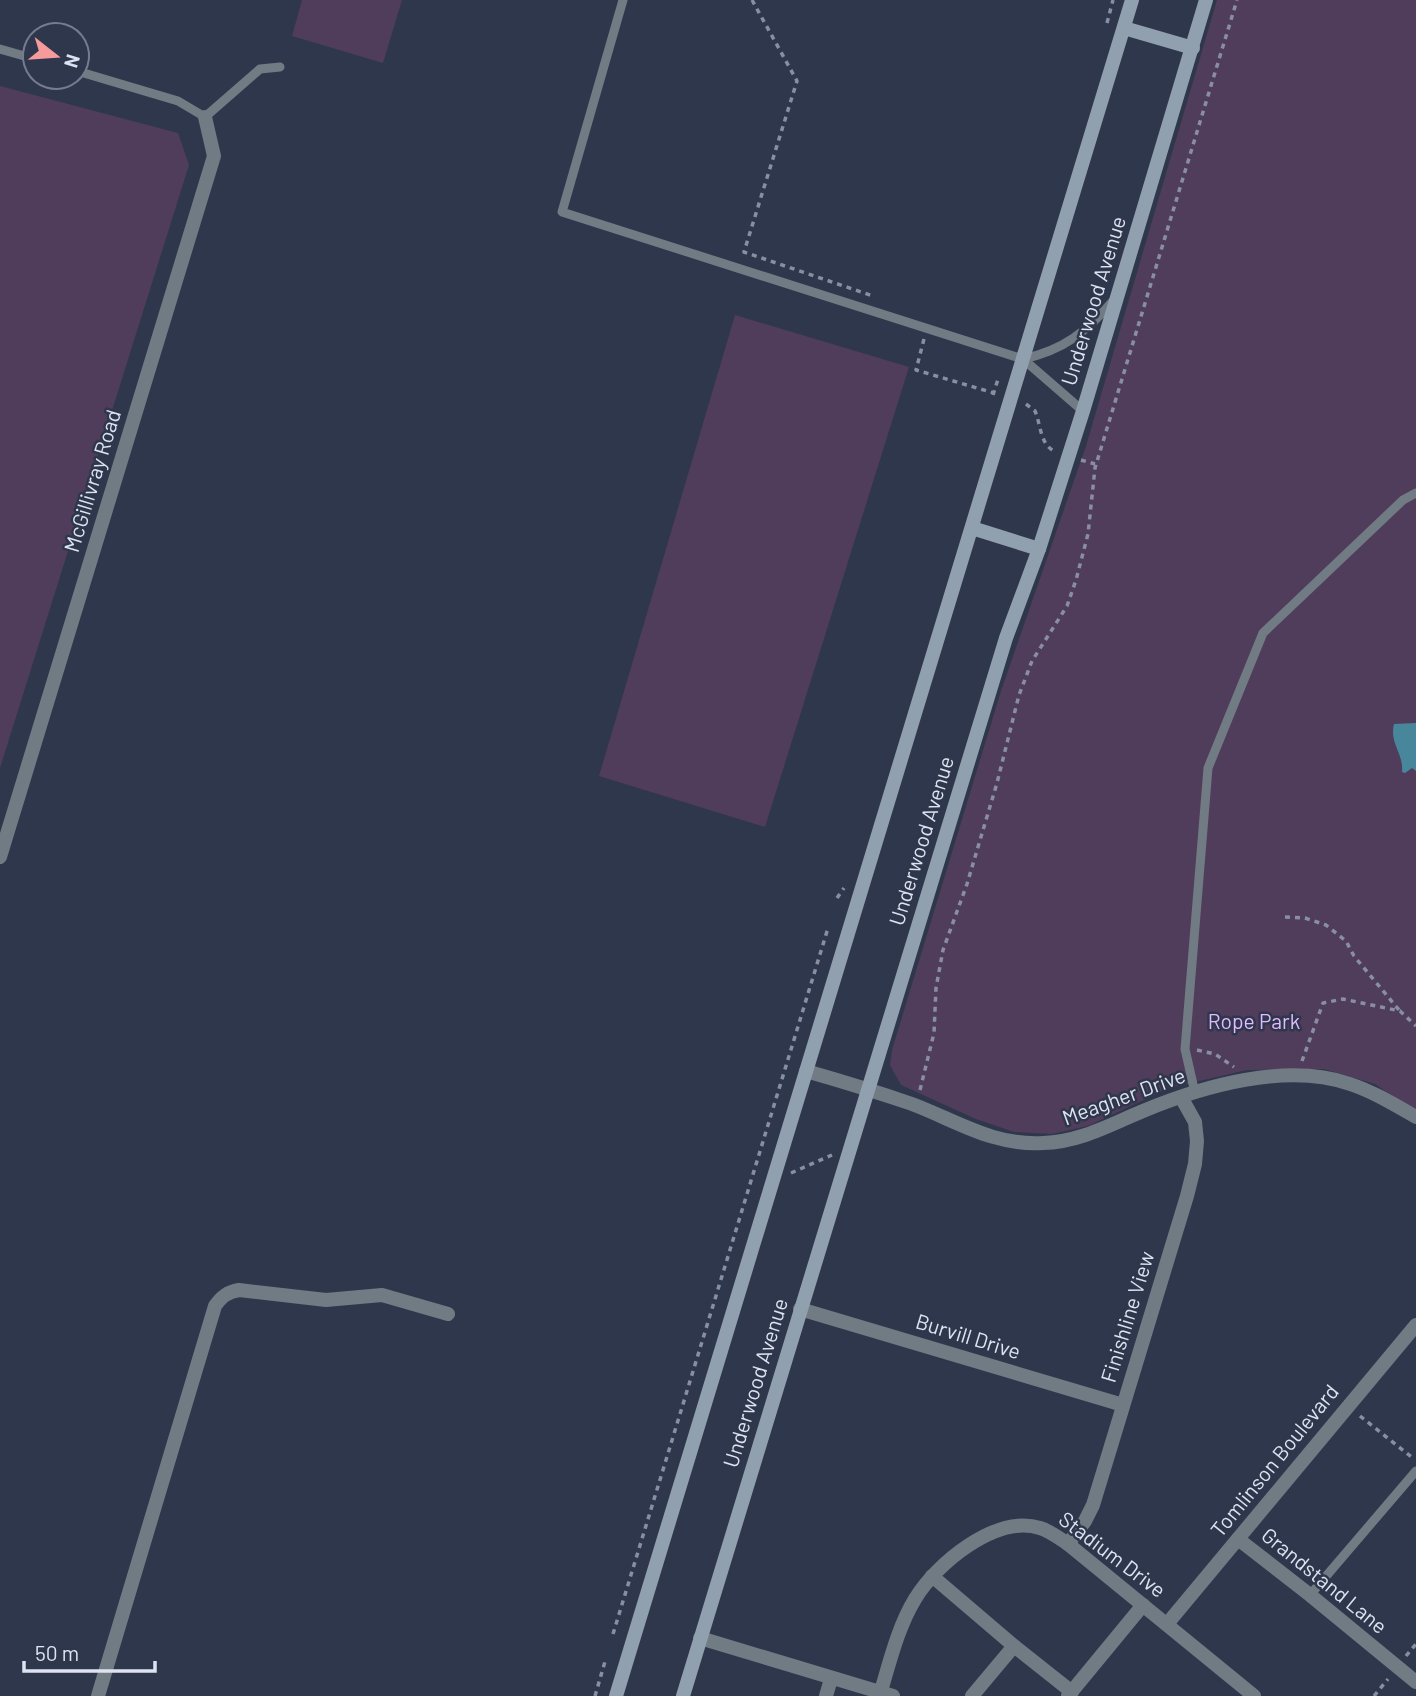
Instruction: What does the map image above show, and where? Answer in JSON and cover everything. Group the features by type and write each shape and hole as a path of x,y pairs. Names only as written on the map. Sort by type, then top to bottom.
{"main road":[{"name":"Underwood Avenue","path":"616,1696 1132,0"},
{"name":"Underwood Avenue","path":"683,1696 1006,638 1039,549 1083,411 1206,0"},
{"path":"1124,28 1193,48"},
{"path":"972,528 1039,549"}],"street":[{"name":"McGillivray Road","path":"0,857 214,156 205,117"},
{"name":"Meagher Drive","path":"806,1071 915,1105 990,1138 1017,1143 1069,1141 1188,1095 1246,1080 1297,1076 1347,1083 1389,1101 1416,1117"},
{"name":"Finishline View","path":"1068,1544 1093,1505 1187,1196 1195,1164 1197,1141 1188,1095"},
{"path":"98,1696 215,1306 221,1298 239,1290 326,1300 382,1295 448,1314"},
{"name":"Burvill Drive","path":"800,1309 1123,1405"},
{"name":"Tomlinson Boulevard","path":"1167,1624 1416,1325"},
{"name":"Stadium Drive","path":"700,1638 887,1694 902,1627 914,1601 932,1576 968,1546 999,1531 1026,1526 1039,1527 1068,1544 1254,1696"},
{"name":"Grandstand Lane","path":"1238,1539 1416,1682"},
{"path":"932,1576 1070,1694 1143,1605"},
{"path":"972,1696 1014,1646"},
{"path":"826,1696 831,1679"}],"lane":[{"path":"623,0 562,212 1023,359 1083,411"},
{"path":"0,49 21,55"},
{"path":"91,75 178,101 205,117 260,69 280,66"},
{"path":"1023,359 1069,343 1092,325 1117,296"},
{"path":"1188,1095 1185,1049 1208,768 1263,633 1403,500 1416,493"},
{"path":"1310,1595 1416,1471"}],"path":[{"path":"752,0 797,81 744,252 881,298"},
{"path":"915,1105 934,1033 936,989 943,950 967,884 997,783 1019,695 1032,661 1067,606 1076,580 1088,534 1096,464 1237,0"},
{"path":"926,330 916,370 994,393"},
{"path":"1019,402 1032,407 1044,442 1049,449 1060,453"},
{"path":"1079,459 1096,464"},
{"path":"1285,917 1305,918 1326,925 1346,941 1354,956 1416,1026"},
{"path":"613,1634 828,928"},
{"path":"1297,1076 1323,1003 1343,999 1400,1011"},
{"path":"1185,1049 1215,1054 1241,1072 1246,1080"},
{"path":"747,1198 772,1181 850,1148"},
{"path":"1360,1415 1416,1461"},
{"path":"1402,1661 1416,1644"},
{"path":"595,1696 606,1658"},
{"path":"1374,1696 1392,1674"}],"green space":[{"path":"302,0 402,0 383,63 292,36"},
{"name":"Rope Park","path":"1217,0 1416,0 1416,1112 1375,1084 1324,1069 1247,1070 1169,1088 1088,1126 1052,1134 1014,1132 976,1119 901,1085 890,1065 892,1050 1001,691 1086,446"},
{"path":"0,86 178,133 189,165 0,768"},
{"path":"735,315 909,367 765,827 599,776"}],"water":[{"path":"1416,723 1416,771 1412,768 1405,773 1402,772 1393,737 1394,724"}]}
